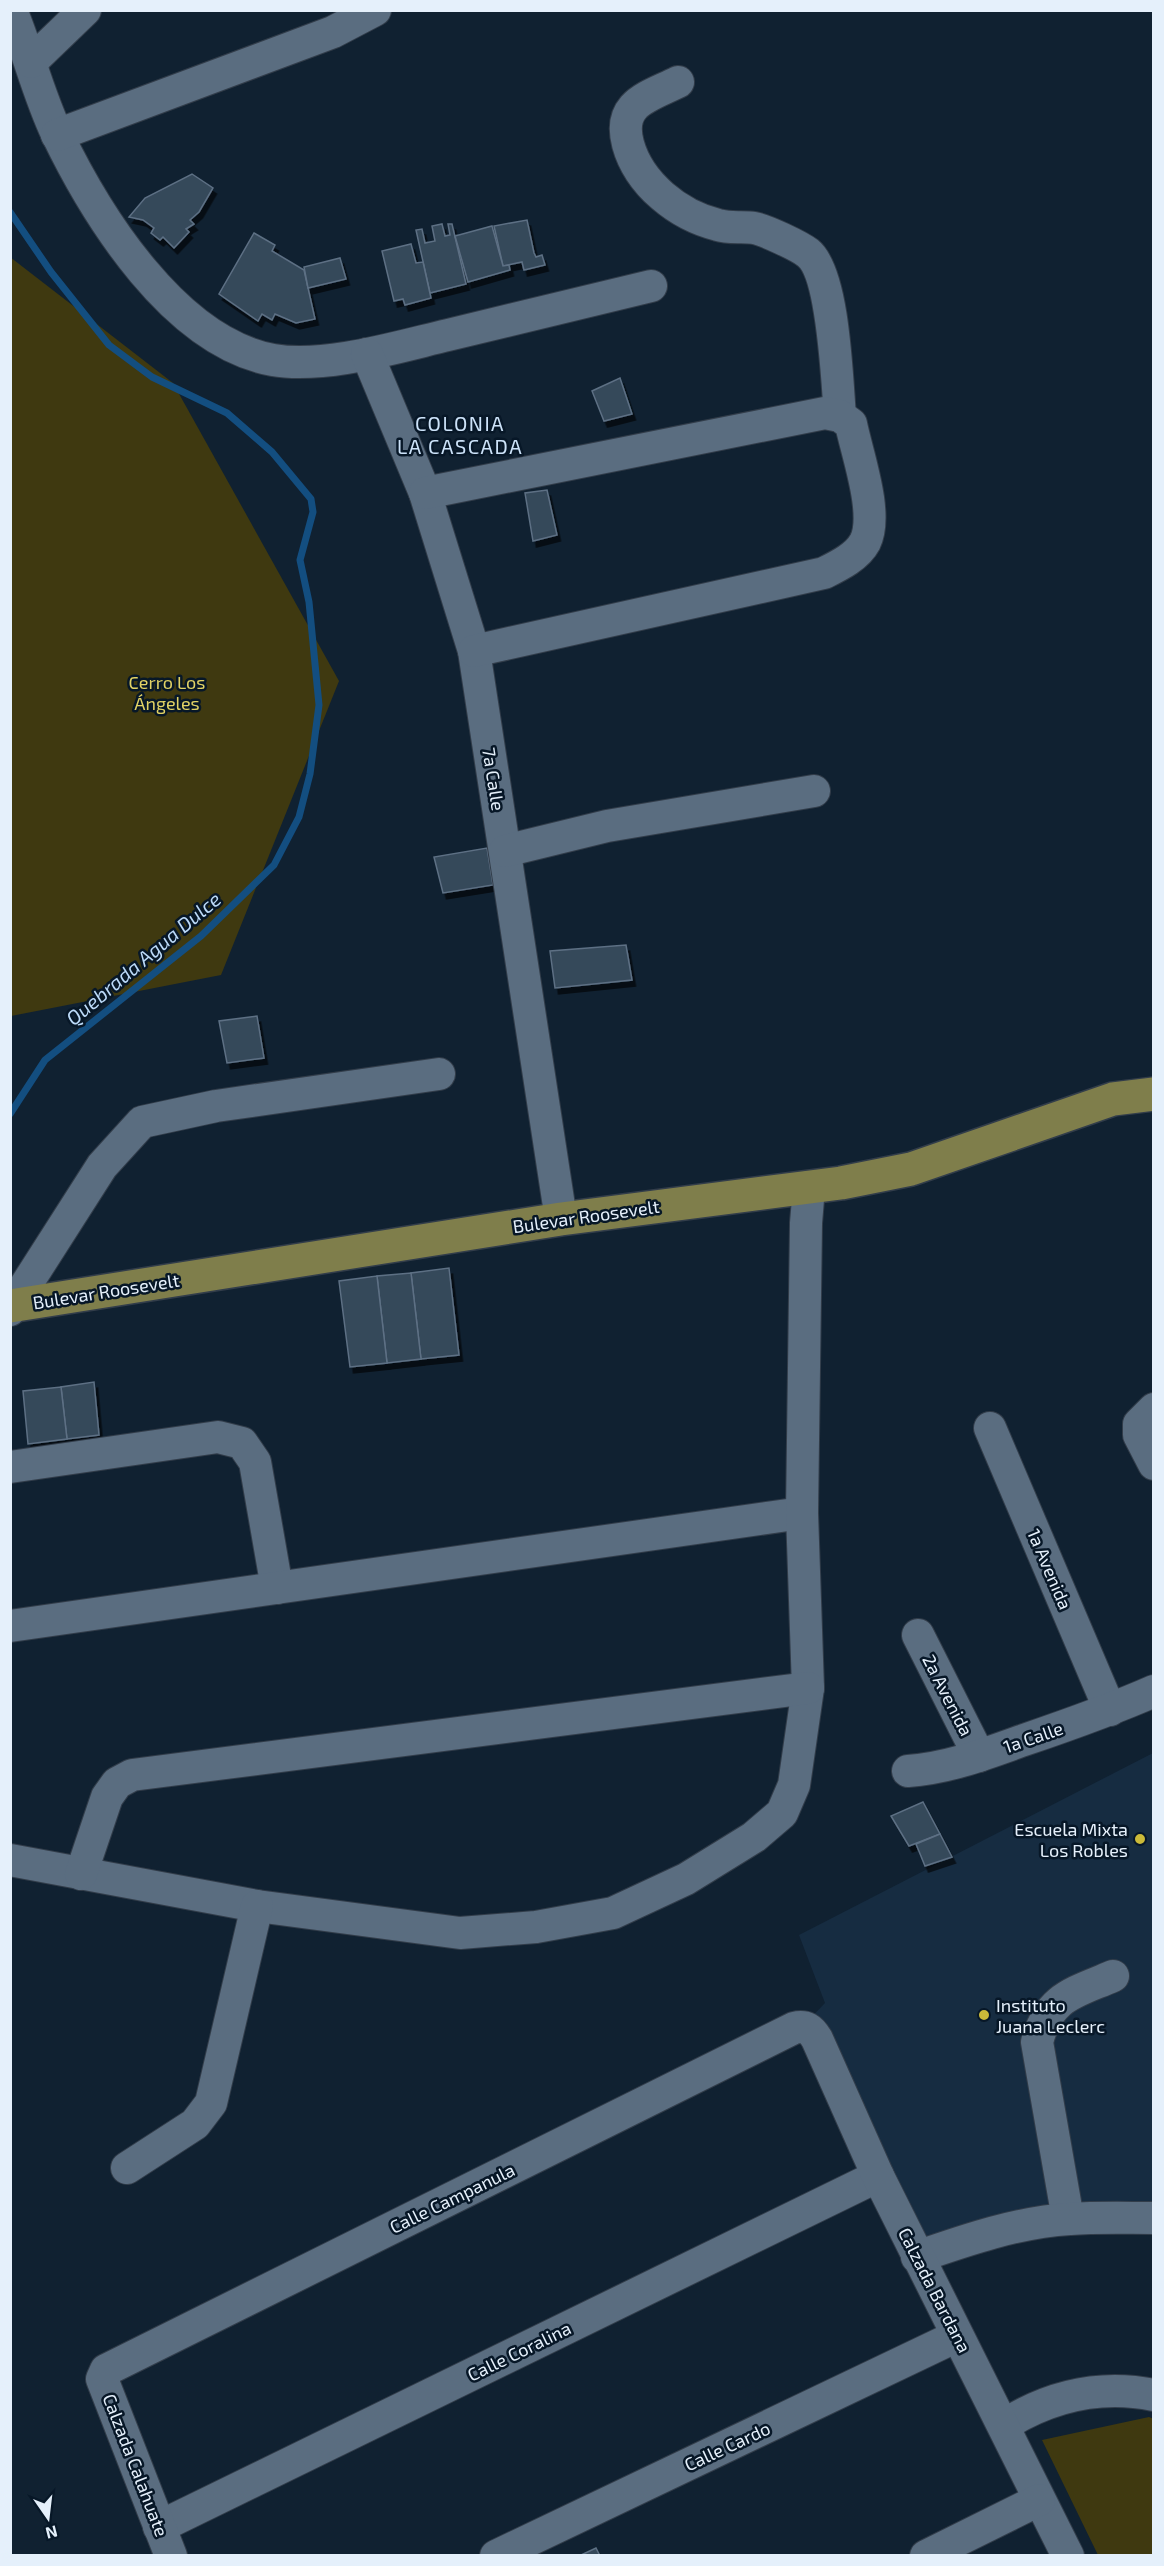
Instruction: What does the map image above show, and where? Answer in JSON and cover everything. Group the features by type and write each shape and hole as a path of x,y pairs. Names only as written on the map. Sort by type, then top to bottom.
{"main road":[{"name":"Bulevar Roosevelt","path":"11,1307 561,1219 809,1187 911,1169 1113,1100 1154,1094"}],"street":[{"path":"11,10 57,135 102,215 134,262 185,315 233,346 271,360 294,363 367,354 651,286"},
{"path":"30,62 85,10"},
{"path":"57,135 333,32 375,10"},
{"path":"678,82 635,103 626,119 625,133 634,164 656,190 683,211 719,226 755,228 809,254 824,284 828,303 840,416"},
{"name":"7a Calle","path":"367,354 425,493 474,651 561,1219"},
{"path":"425,493 825,413 840,416 850,424 871,516 865,542 848,560 825,573 474,651"},
{"path":"505,851 607,826 814,791"},
{"path":"11,1307 102,1166 142,1122 216,1106 439,1074"},
{"path":"10,1860 257,1906 460,1933 536,1927 614,1913 687,1879 754,1837 782,1813 794,1785 808,1688 802,1513 806,1223 809,1187"},
{"path":"1154,1409 1138,1424 1139,1435 1154,1464"},
{"name":"1a Avenida","path":"990,1428 1110,1710"},
{"path":"10,1467 218,1437 242,1443 255,1462 277,1588"},
{"path":"10,1626 802,1513"},
{"name":"2a Avenida","path":"918,1635 979,1756"},
{"path":"81,1874 107,1797 117,1783 132,1775 808,1688"},
{"name":"1a Calle","path":"908,1771 938,1769 979,1756 1110,1710 1154,1691"},
{"path":"127,2168 195,2124 211,2103 257,1906"},
{"path":"1068,2219 1037,2042 1043,2021 1064,1997 1113,1976"},
{"name":"Calzada Bardana","path":"803,2026 811,2029 817,2039 917,2257 1004,2425 1068,2556"},
{"name":"Calle Campanula","path":"103,2374 783,2033 803,2026"},
{"name":"Calle Coralina","path":"159,2527 878,2176"},
{"path":"917,2257 969,2239 1068,2219 1154,2218"},
{"name":"Calle Cardo","path":"496,2556 957,2336"},
{"name":"Calzada Calahuate","path":"103,2374 102,2379 171,2556"},
{"path":"1004,2425 1033,2407 1074,2395 1109,2391 1154,2395"},
{"path":"926,2556 1039,2500"}],"shaded area":[{"name":"Instituto Juana Leclerc","path":"1153,1753 1153,2223 1123,2223 917,2257 803,2026 825,2003 799,1935"}],"green space":[{"name":"Cerro Los Ángeles","path":"10,257 173,383 339,681 221,975 11,1016"},
{"path":"1149,2417 1154,2419 1153,2555 1098,2555 1042,2440"}],"building":[{"path":"192,174 213,188 199,212 190,220 194,224 186,229 189,232 174,248 163,237 160,240 151,233 154,228 143,220 129,217 145,198"},
{"path":"527,220 534,253 536,257 542,255 545,265 524,270 522,262 503,266 494,226"},
{"path":"442,224 445,236 450,235 448,224 452,224 466,284 430,293 416,230 422,229 425,243 435,241 432,226"},
{"path":"492,226 503,266 509,265 510,270 468,282 455,236"},
{"path":"254,233 275,245 272,251 304,270 315,319 296,323 275,314 272,320 262,314 258,321 219,294"},
{"path":"411,244 416,263 423,262 431,298 405,305 403,299 394,301 382,251"},
{"path":"340,258 346,279 308,288 304,267"},
{"path":"620,378 632,414 604,421 592,391"},
{"path":"547,490 557,535 533,541 525,493"},
{"path":"487,848 493,885 443,893 434,857"},
{"path":"626,945 632,980 555,988 550,951"},
{"path":"257,1016 264,1058 227,1063 219,1021"},
{"path":"449,1268 459,1355 421,1359 411,1273"},
{"path":"411,1273 421,1359 387,1363 377,1276"},
{"path":"377,1276 387,1363 350,1367 339,1281"},
{"path":"94,1382 99,1435 67,1439 61,1387"},
{"path":"61,1387 67,1439 28,1444 23,1391"},
{"path":"923,1802 940,1834 909,1846 891,1816"},
{"path":"940,1834 952,1857 925,1866 916,1844"},
{"path":"596,2548 600,2556 579,2556"}],"waterway":[{"name":"Quebrada Agua Dulce","path":"10,212 51,272 109,345 152,377 227,413 272,452 311,499 313,512 300,560 309,602 319,705 310,774 299,817 274,865 201,936 45,1060 10,1114"}],"place":[{"name":"Escuela Mixta Los Robles","path":"1140,1839"},
{"name":"Instituto Juana Leclerc","path":"984,2015"}],"district":[{"name":"COLONIA LA CASCADA","path":"460,434"}]}
